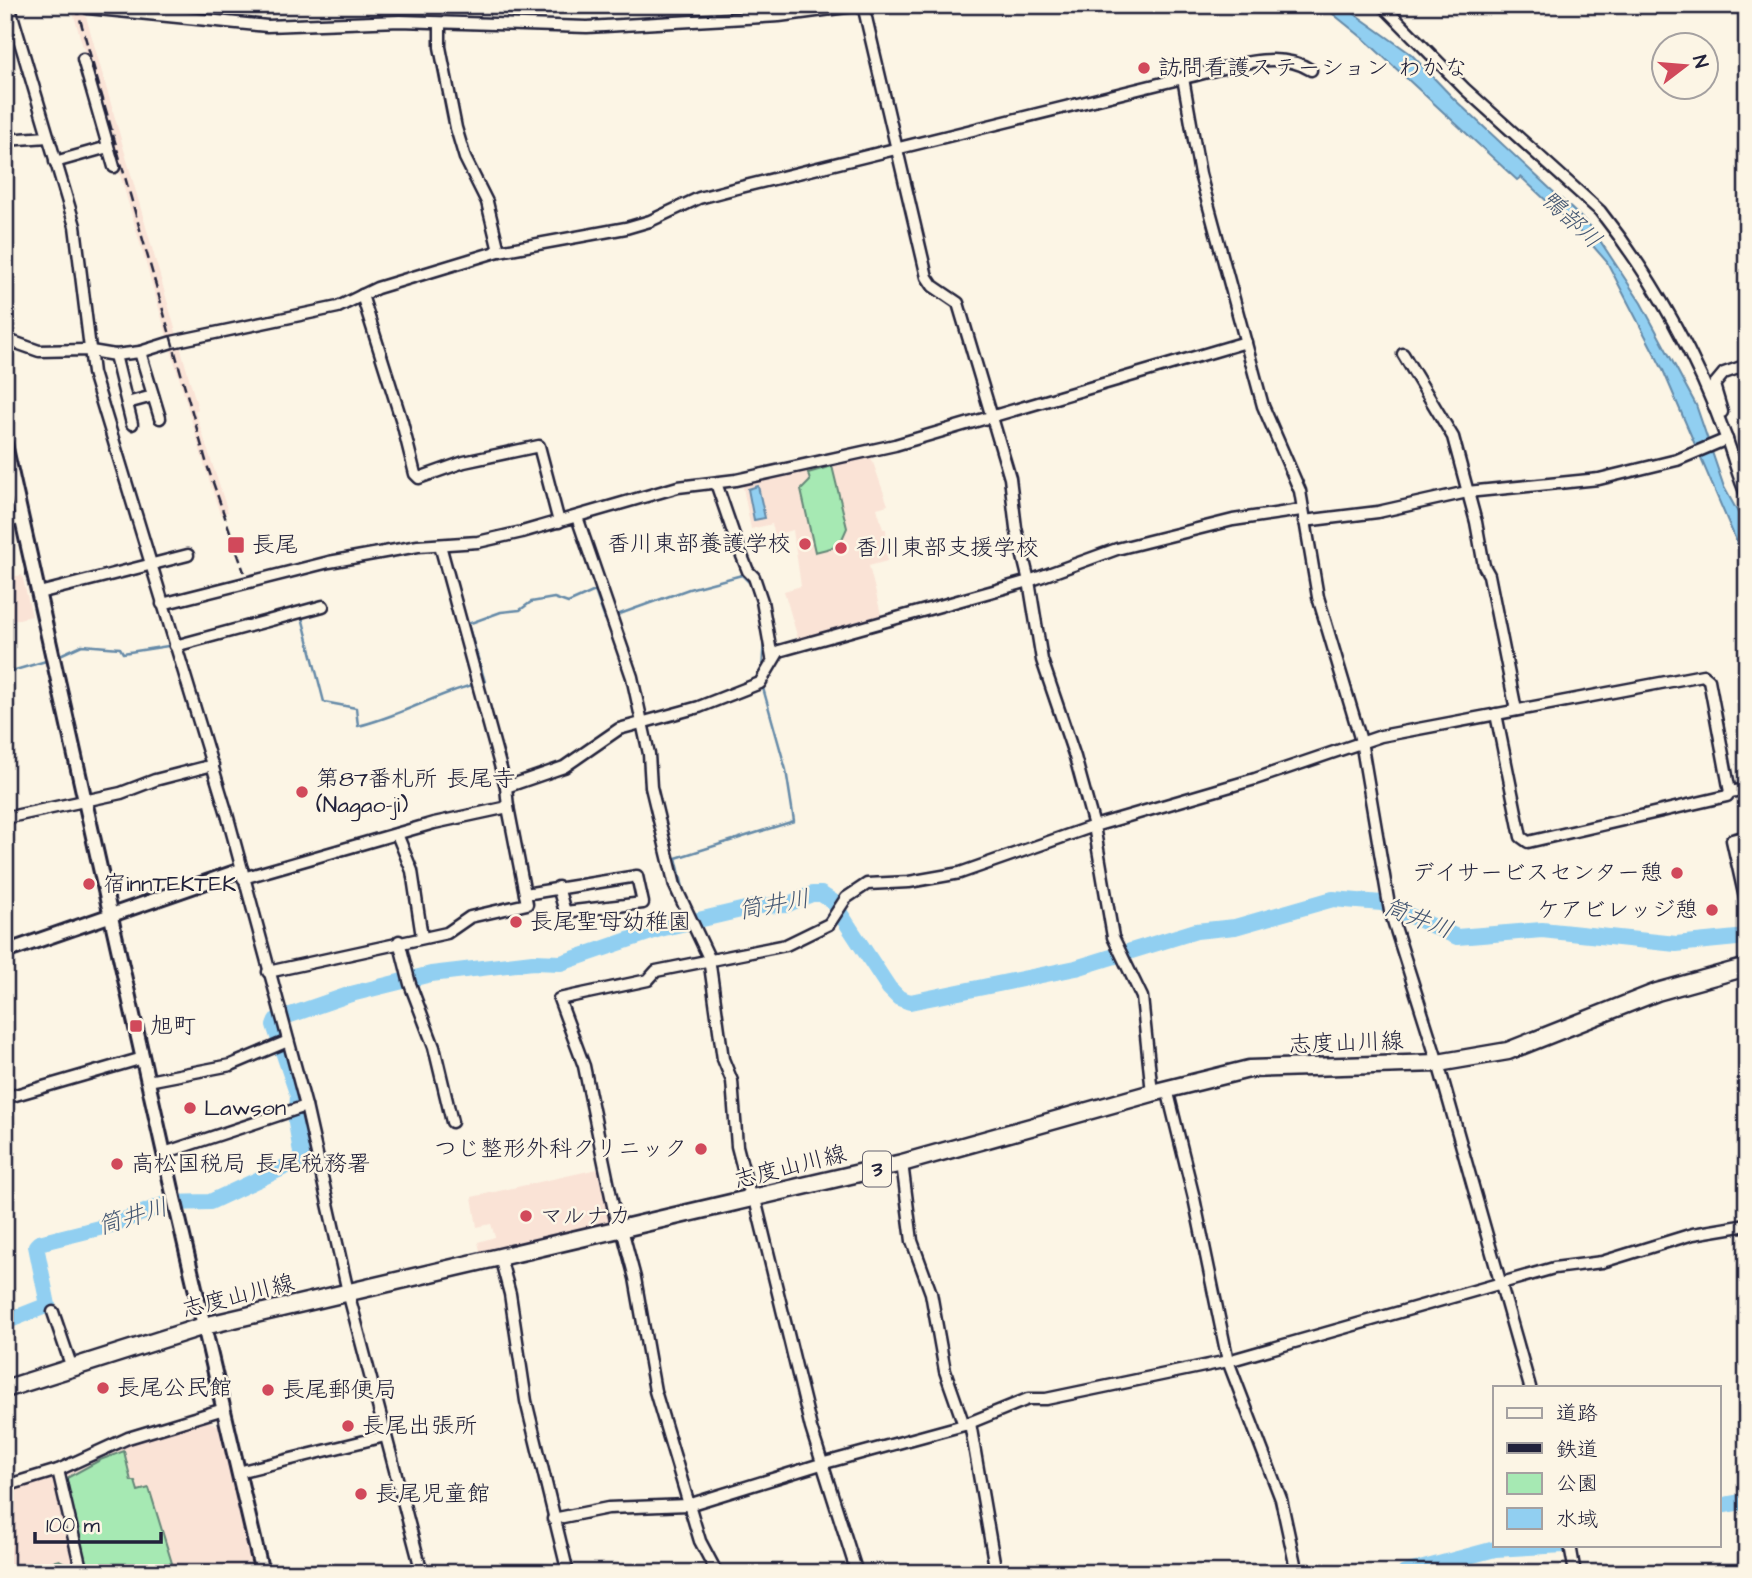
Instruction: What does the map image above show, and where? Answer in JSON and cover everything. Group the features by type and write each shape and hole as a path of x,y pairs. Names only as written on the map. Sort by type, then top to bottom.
{"main road":[{"name":"志度山川線","path":"5,1389 204,1325 901,1163 1159,1091 1249,1069 1438,1063 1508,1051 1657,992 1747,967"}],"street":[{"path":"9,5 75,226 88,312 90,353 162,604 213,765 283,1020 282,1044 306,1106 348,1292 422,1573"},
{"path":"88,8 253,26 386,21 587,27 779,16 863,5 900,149 928,277 933,286 958,303 1010,478 1016,528 1029,581 1042,660 1075,757 1094,826 1117,948 1142,997 1159,1091 1191,1186 1228,1361 1281,1499 1297,1573"},
{"path":"1382,5 1465,89 1566,178 1608,220 1639,265 1679,335 1747,496"},
{"path":"440,23 440,47 456,128 465,158 487,202 499,251"},
{"path":"83,59 114,167"},
{"path":"5,339 39,351 115,355 140,352 172,342 338,307 362,295 499,251 650,222 699,198 1183,78 1276,59 1299,62 1311,69"},
{"path":"1183,78 1200,174 1263,406 1300,491 1302,515 1326,628 1361,741 1389,906 1438,1063 1530,1386"},
{"path":"5,141 48,137"},
{"path":"55,162 108,147"},
{"path":"362,295 402,422 415,474 419,478 464,462 539,446 559,522"},
{"path":"162,604 329,562 478,542 559,522 678,487 716,482 895,445 1246,342"},
{"path":"140,352 160,418"},
{"path":"1403,354 1452,437 1484,566 1491,582 1516,710"},
{"path":"115,355 132,424"},
{"path":"1725,440 1728,427 1714,385 1724,373 1747,365"},
{"path":"127,403 153,396"},
{"path":"506,787 564,767 607,735 642,722 699,707 760,683 772,658 779,651 1029,581 1117,549 1233,520 1378,512 1467,492 1599,478 1686,457 1725,440"},
{"path":"5,444 175,1203 262,1573"},
{"path":"716,482 736,541 748,571 754,577 762,601 772,658"},
{"path":"577,517 593,571 625,651 649,754 651,787 681,901 709,958 723,1059 732,1081 737,1146 821,1464 857,1573"},
{"path":"5,523 22,518"},
{"path":"268,972 454,930 460,922 470,917 527,904 506,787 440,545"},
{"path":"38,593 188,555"},
{"path":"175,646 323,606"},
{"path":"718,1573 700,1541 655,1391 635,1278 620,1229 584,1066 559,999 648,979 656,971 709,958 774,949 821,929 858,887 960,873 1094,826 1255,779 1361,741 1703,675 1709,680 1731,792"},
{"path":"1496,714 1521,837 1528,842 1747,789"},
{"path":"5,818 85,800 213,765"},
{"path":"5,952 110,914 242,874 508,807"},
{"path":"397,834 412,871 422,937"},
{"path":"1747,836 1732,840 1747,907"},
{"path":"526,894 558,887 637,876 643,903 565,912 558,887"},
{"path":"399,941 409,980 434,1047 452,1122"},
{"path":"148,1081 231,1065 282,1044"},
{"path":"5,1098 143,1058"},
{"path":"164,1153 244,1129 306,1106"},
{"path":"901,1163 912,1241 931,1293 945,1371 967,1424 996,1573"},
{"path":"553,1519 608,1508 688,1505 821,1464 967,1424 1028,1399 1046,1399 1228,1361 1554,1268 1602,1262 1693,1234 1747,1225"},
{"path":"500,1257 510,1294 526,1401 568,1573"},
{"path":"53,1312 72,1368"},
{"path":"5,1486 58,1470 128,1438 224,1409"},
{"path":"238,1472 385,1436"},
{"path":"58,1470 82,1573"},
{"path":"1571,1549 1575,1573"},
{"path":"1734,1573 1747,1568"}],"shaded area":[{"path":"83,6 198,409 195,411 228,512 220,514 205,467 72,9"},
{"name":"香川東部支援学校","path":"870,454 888,505 877,508 883,529 886,529 887,561 869,566 882,618 799,642 784,591 801,586 793,530 775,535 772,524 751,529 742,482"},
{"path":"22,575 32,616 6,622 5,606 9,605 7,600 12,598 7,578"},
{"name":"マルナカ","path":"602,1168 613,1223 481,1255 478,1242 495,1237 491,1224 477,1227 472,1197"},
{"path":"206,1420 221,1427 254,1563 207,1573 85,1573 61,1474 133,1440"},
{"path":"57,1475 81,1573 5,1573 5,1490"}],"green space":[{"path":"832,466 847,528 839,546 815,552 801,490 810,481 808,473"},
{"path":"124,1451 131,1481 135,1481 138,1491 149,1488 175,1573 88,1573 85,1568 65,1479 100,1460"},
{"path":"59,1560 72,1567 72,1573 10,1573"}],"water":[{"path":"520,5 600,5 585,9 517,11"},
{"name":"鴨部川","path":"1322,5 1342,5 1411,54 1454,99 1591,227 1641,303 1696,405 1724,487 1747,529 1747,566 1663,370 1607,262 1586,238 1521,177 1517,180 1364,39"},
{"path":"758,486 765,518 754,520 748,489"}],"waterway":[{"path":"617,615 689,589 742,575 750,583 758,607"},
{"path":"485,682 468,624 501,612 520,610 531,602 554,598 568,603 595,591 605,619"},
{"path":"204,643 302,617 324,702 356,708 358,726 472,685"},
{"path":"762,672 764,637"},
{"path":"60,655 82,645 120,648 123,653 168,646"},
{"path":"5,673 46,661"},
{"path":"699,921 685,896 676,858 794,821 786,770 763,688"},
{"name":"筒井川","path":"5,1322 48,1305 36,1246 39,1243 111,1225 168,1203 210,1202 302,1159 296,1122 298,1096 274,1025 276,1020 351,994 431,974 533,962 561,963 660,929 758,906 786,905 812,894 821,894 832,901 889,988 899,998 910,1002 1076,968 1196,931 1235,927 1333,899 1382,903 1457,937 1542,930 1676,944 1747,937"},
{"path":"1720,1506 1747,1501"},
{"path":"1405,1573 1495,1549 1547,1546"}],"railway":[{"path":"76,5 208,468 244,572"}],"place":[{"name":"訪問看護ステーション わかな","path":"1144,68"},
{"name":"香川東部養護学校","path":"805,544"},
{"name":"長尾","path":"236,545"},
{"name":"香川東部支援学校","path":"841,548"},
{"name":"第87番札所 長尾寺 (Nagao-ji)","path":"302,792"},
{"name":"デイサービスセンター憩","path":"1677,873"},
{"name":"宿innTEKTEK","path":"89,884"},
{"name":"ケアビレッジ憩","path":"1712,910"},
{"name":"長尾聖母幼稚園","path":"516,922"},
{"name":"旭町","path":"136,1026"},
{"name":"Lawson","path":"190,1108"},
{"name":"つじ整形外科クリニック","path":"701,1149"},
{"name":"高松国税局 長尾税務署","path":"117,1164"},
{"name":"マルナカ","path":"526,1216"},
{"name":"長尾公民館","path":"103,1388"},
{"name":"長尾郵便局","path":"268,1390"},
{"name":"長尾出張所","path":"348,1426"},
{"name":"長尾児童館","path":"361,1494"}]}
